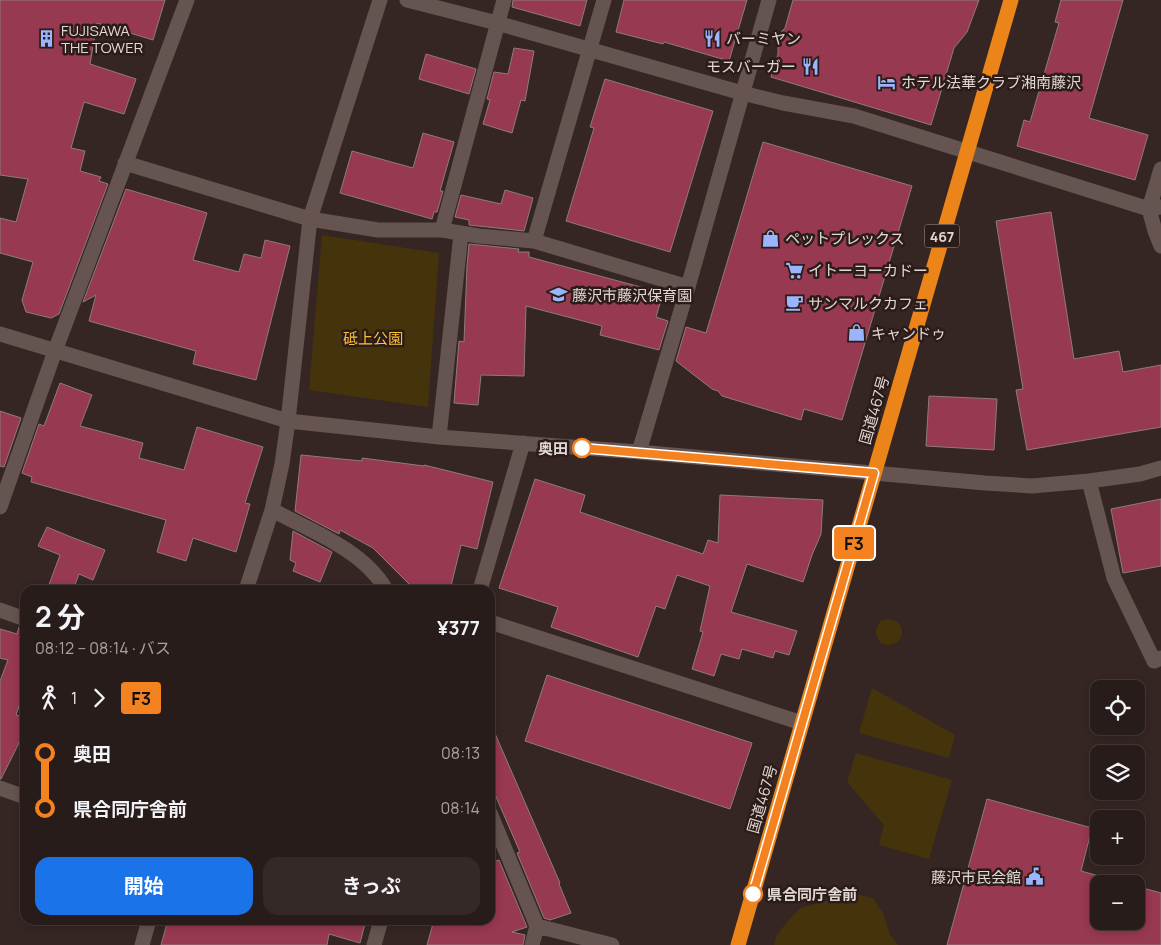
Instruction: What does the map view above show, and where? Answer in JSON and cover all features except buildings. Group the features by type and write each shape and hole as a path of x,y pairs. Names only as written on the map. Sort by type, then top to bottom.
{"highway":[{"name":"国道467号","path":"738,945 1011,0"}],"street":[{"path":"0,507 55,350 187,0"},
{"path":"248,585 272,510 282,464 310,219 380,0"},
{"path":"407,0 497,23 742,93 783,103 854,116 1155,208"},
{"path":"442,230 504,0"},
{"path":"534,240 604,0"},
{"path":"639,452 688,287 768,0"},
{"path":"125,163 310,219 378,230 442,230 461,234 534,240 688,287"},
{"path":"1161,168 1155,208 1155,231 1161,246"},
{"path":"439,438 461,234"},
{"path":"0,334 288,421 439,438 639,452 1032,486 1140,474 1161,468"},
{"path":"481,585 523,444"},
{"path":"1089,481 1114,578 1154,661 1161,658"},
{"path":"272,510 342,547 366,565 383,585"},
{"path":"0,610 20,617"},
{"path":"495,624 802,723"},
{"path":"0,788 20,795"},
{"path":"495,827 537,926 532,945"},
{"path":"142,945 148,925"},
{"path":"374,945 380,925"},
{"path":"537,926 612,945"}],"green space":[{"name":"砥上公園","path":"322,235 439,253 428,407 309,390"},
{"path":"889,619 898,623 902,632 898,641 889,645 880,641 876,632 880,623"},
{"path":"872,688 955,735 949,758 859,733"},
{"path":"856,753 952,780 929,859 879,845 884,825 847,782"},
{"path":"850,892 874,899 883,913 890,934 898,945 774,945 777,935 800,908 827,901"}],"bus line":[{"name":"F3","path":"582,448 874,473 753,894"}],"place":[{"name":"バーミヤン","path":"712,38"},
{"name":"FUJISAWA THE TOWER","path":"47,39"},
{"name":"モスバーガー","path":"810,66"},
{"name":"ホテル法華クラブ湘南藤沢","path":"887,82"},
{"name":"ペットプレックス","path":"771,238"},
{"name":"イトーヨーカドー","path":"794,270"},
{"name":"藤沢市藤沢保育園","path":"558,295"},
{"name":"サンマルクカフェ","path":"794,303"},
{"name":"キャンドゥ","path":"857,333"},
{"name":"奥田","path":"582,448"},
{"name":"藤沢市民会館","path":"1035,877"},
{"name":"県合同庁舎前","path":"753,894"}]}
